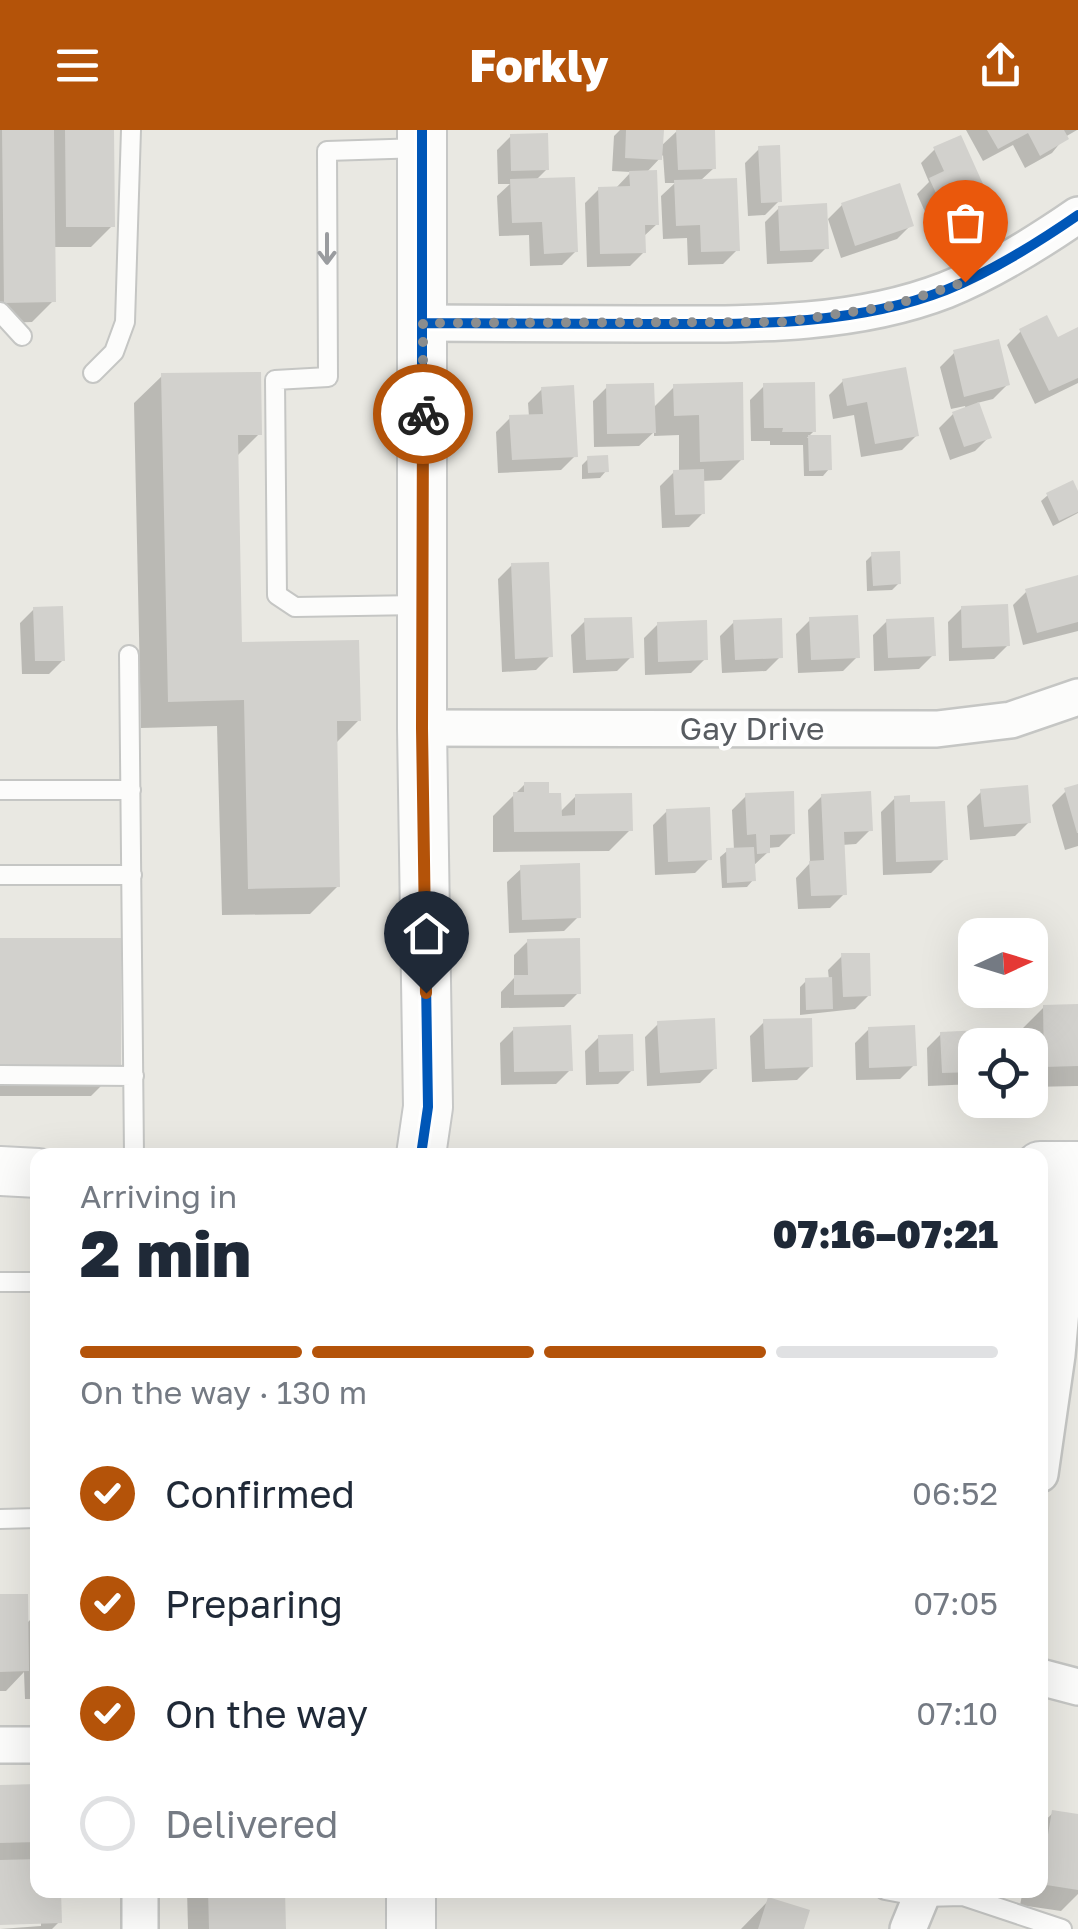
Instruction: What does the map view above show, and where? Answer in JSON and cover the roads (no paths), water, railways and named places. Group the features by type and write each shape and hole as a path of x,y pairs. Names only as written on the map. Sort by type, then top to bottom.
{"street":[{"path":"422,139 422,728 428,1107 423,1148"},
{"path":"423,323 721,324 843,315 942,292 988,272 1078,215"},
{"name":"Gay Drive","path":"422,728 937,730 1011,720 1078,697"},
{"path":"1048,1409 1063,1288 1061,1166"},
{"path":"0,1172 30,1173"},
{"path":"1048,1679 1078,1686"},
{"path":"0,1745 30,1745"},
{"path":"140,1898 140,1929"},
{"path":"411,1898 411,1929"}],"lane":[{"path":"93,372 114,352 125,322 131,130"},
{"path":"422,139 327,152 328,377 276,380 277,595 295,607 422,604"},
{"path":"0,312 22,336"},
{"path":"129,654 134,1148"},
{"path":"0,790 131,790"},
{"path":"0,875 132,875"},
{"path":"0,1075 134,1076"},
{"path":"0,1282 30,1282"},
{"path":"0,1518 30,1518"},
{"path":"918,1905 953,1898"},
{"path":"969,1898 1062,1929"}]}
